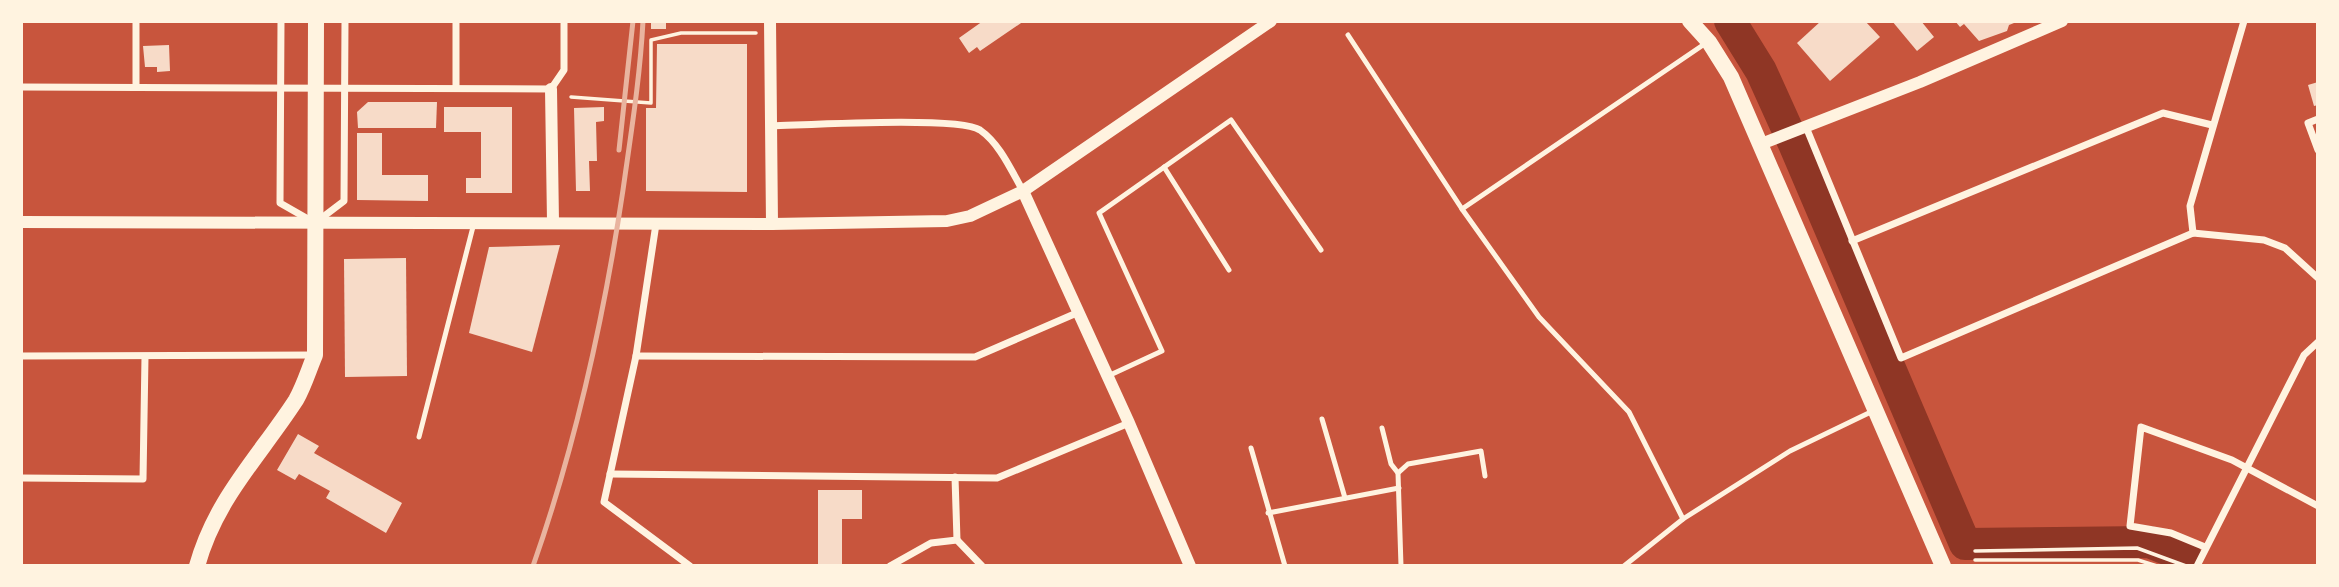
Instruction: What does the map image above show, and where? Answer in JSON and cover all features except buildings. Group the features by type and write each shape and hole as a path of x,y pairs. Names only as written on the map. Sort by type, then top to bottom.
{"main road":[{"path":"197,566 205,538 226,495 298,397 315,355 316,21"},
{"path":"1690,21 1709,41 1768,141 1875,410 1943,566"}],"street":[{"path":"136,21 136,87"},
{"path":"281,21 280,203 315,223"},
{"path":"315,223 344,201 345,21"},
{"path":"456,21 456,86"},
{"path":"553,222 551,89 564,70 564,21"},
{"path":"770,21 772,224"},
{"path":"21,222 772,224 947,221 970,216 1023,191 1271,21"},
{"path":"1768,141 2062,21"},
{"path":"2193,233 2190,206 2244,21"},
{"path":"21,87 456,86 551,89"},
{"path":"1852,241 2164,113 2212,125"},
{"path":"2318,119 2308,122 2318,150"},
{"path":"772,126 943,123 972,125 992,140 1023,191 1129,423 1190,566"},
{"path":"1806,127 1900,358 2193,233 2264,240 2285,247 2318,278"},
{"path":"656,224 636,356 604,502 690,566"},
{"path":"636,356 975,357 1079,312"},
{"path":"2197,566 2304,355 2318,342"},
{"path":"21,356 315,355"},
{"path":"21,478 143,479 145,357"},
{"path":"610,474 997,478 1129,423"},
{"path":"2205,547 2171,533 2130,526 2141,428 2232,460 2318,506"},
{"path":"956,477 957,540 982,566"},
{"path":"890,566 931,543 957,540"}],"lane":[{"path":"1348,35 1462,209 1539,317 1629,412 1683,519"},
{"path":"1462,209 1709,41"},
{"path":"1108,376 1162,351 1099,213 1231,120 1321,250"},
{"path":"1164,167 1229,270"},
{"path":"419,437 475,222"},
{"path":"1624,566 1683,519 1790,451 1875,410"},
{"path":"1322,419 1345,498"},
{"path":"1382,428 1391,464 1398,473 1401,566"},
{"path":"1251,448 1285,566"},
{"path":"1398,473 1408,464 1480,451 1485,476"},
{"path":"1268,513 1399,488"}],"path":[{"path":"571,97 651,103 651,40 681,33 756,33"},
{"path":"1975,551 2137,548 2186,566"},
{"path":"1975,560 2138,560 2158,566"}],"waterway":[{"path":"1730,21 1761,71 1794,144 1965,544 2149,542 2186,557"}],"railway":[{"path":"619,150 633,21"},
{"path":"533,566 563,474 598,333 623,190 643,21"}]}
